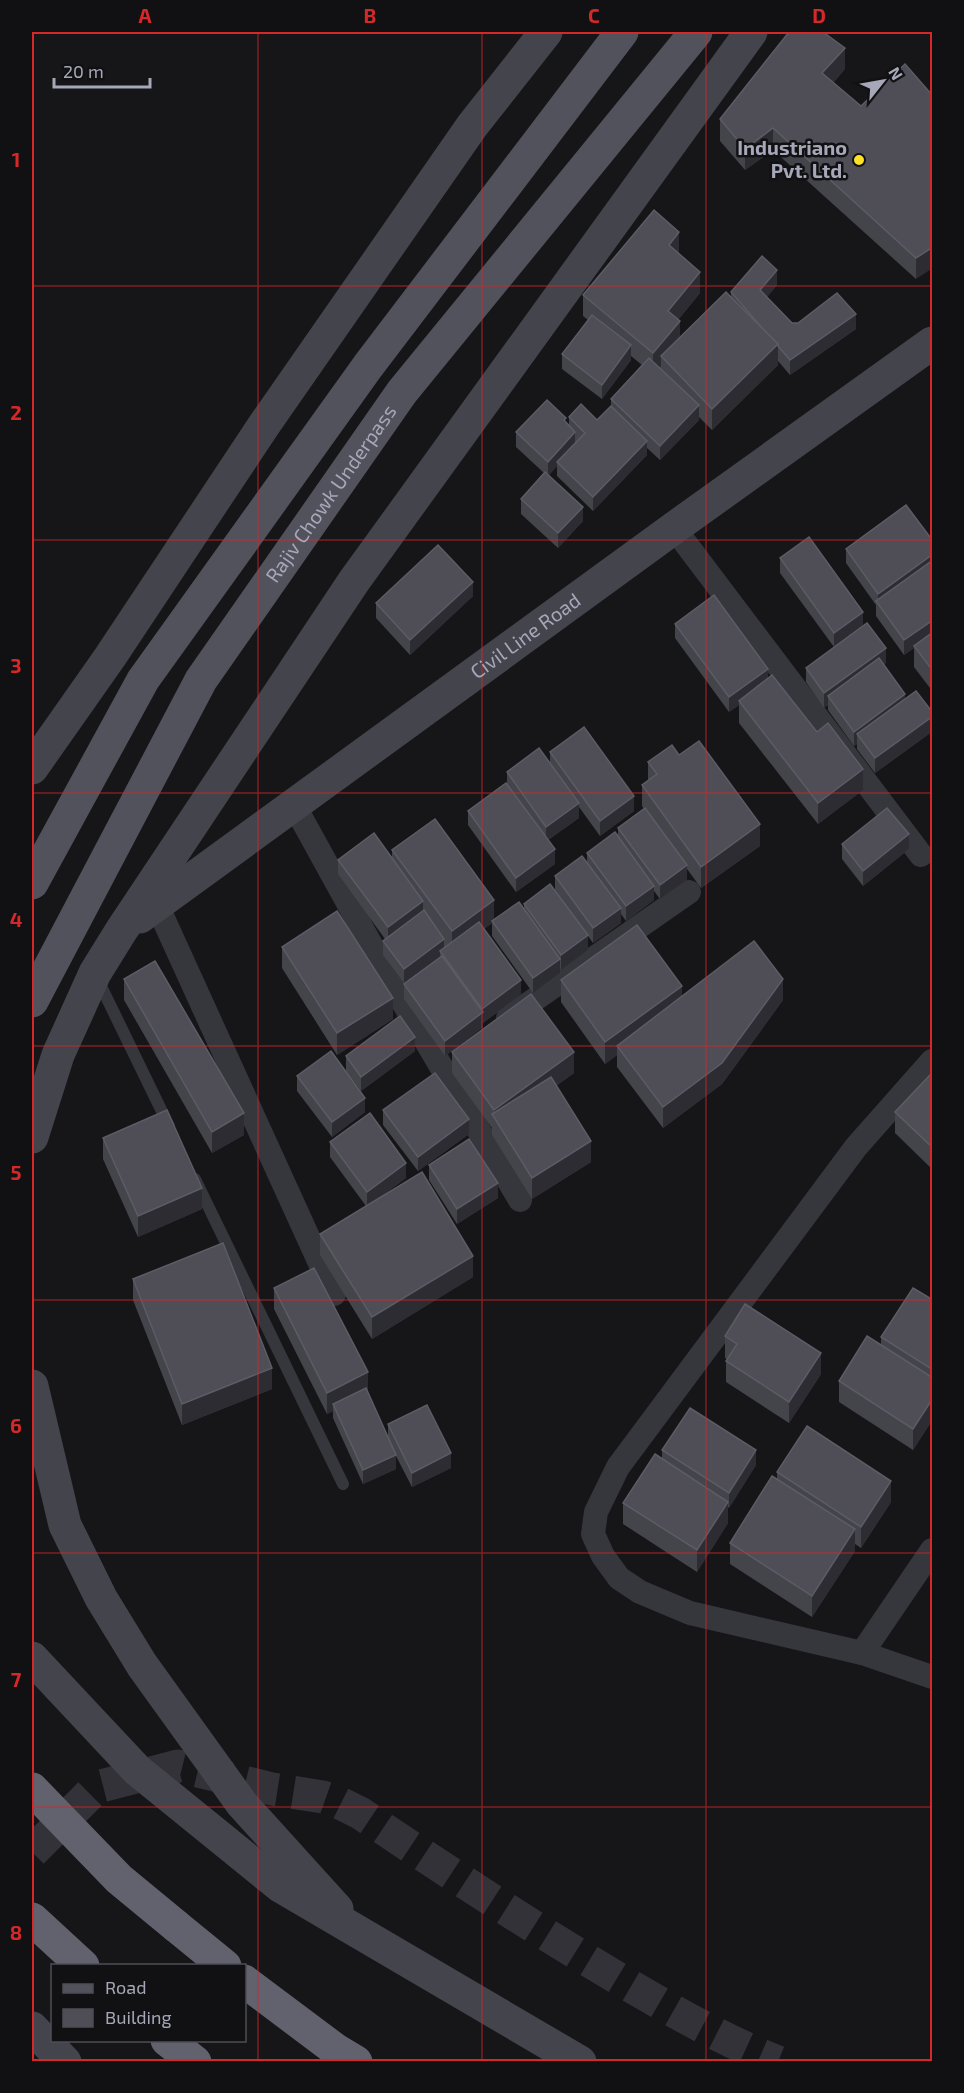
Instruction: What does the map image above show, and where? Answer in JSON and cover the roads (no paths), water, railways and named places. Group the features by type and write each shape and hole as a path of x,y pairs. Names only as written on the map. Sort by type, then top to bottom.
{"highway":[{"path":"32,1789 119,1879 224,1964"},
{"path":"32,1919 82,1964"},
{"path":"246,1982 336,2050 356,2061"},
{"path":"170,2042 195,2061"}],"main road":[{"path":"32,767 110,657 264,425 465,136 546,32"},
{"path":"32,883 143,680 368,366 622,32"},
{"name":"Rajiv Chowk Underpass","path":"32,1001 201,680 402,392 696,32"},
{"path":"32,1137 58,1056 95,973 121,931 354,581 751,32"},
{"name":"Civil Line Road","path":"121,931 674,528 933,343"},
{"path":"32,1386 65,1525 101,1598 142,1665 242,1804 361,1935"},
{"path":"32,1658 137,1770 280,1886 580,2061"},
{"path":"32,1695 64,1693"},
{"path":"32,2028 65,2061"}],"street":[{"path":"674,528 921,855"},
{"path":"294,805 449,1059 520,1200"},
{"path":"488,1033 689,892"},
{"path":"157,904 334,1294"},
{"path":"933,1061 849,1156 618,1467 596,1512 593,1534 603,1556 619,1578 640,1592 690,1613 862,1653 933,1677"},
{"path":"862,1653 933,1550"}],"lane":[{"path":"95,973 176,1140"},
{"path":"192,1172 343,1484"}],"tunnel":[{"path":"32,1852 97,1787 178,1766 272,1789 323,1797 360,1813 577,1954 650,1997 713,2032 778,2062"}],"place":[{"name":"Industriano Pvt. Ltd.","path":"859,160"}]}
